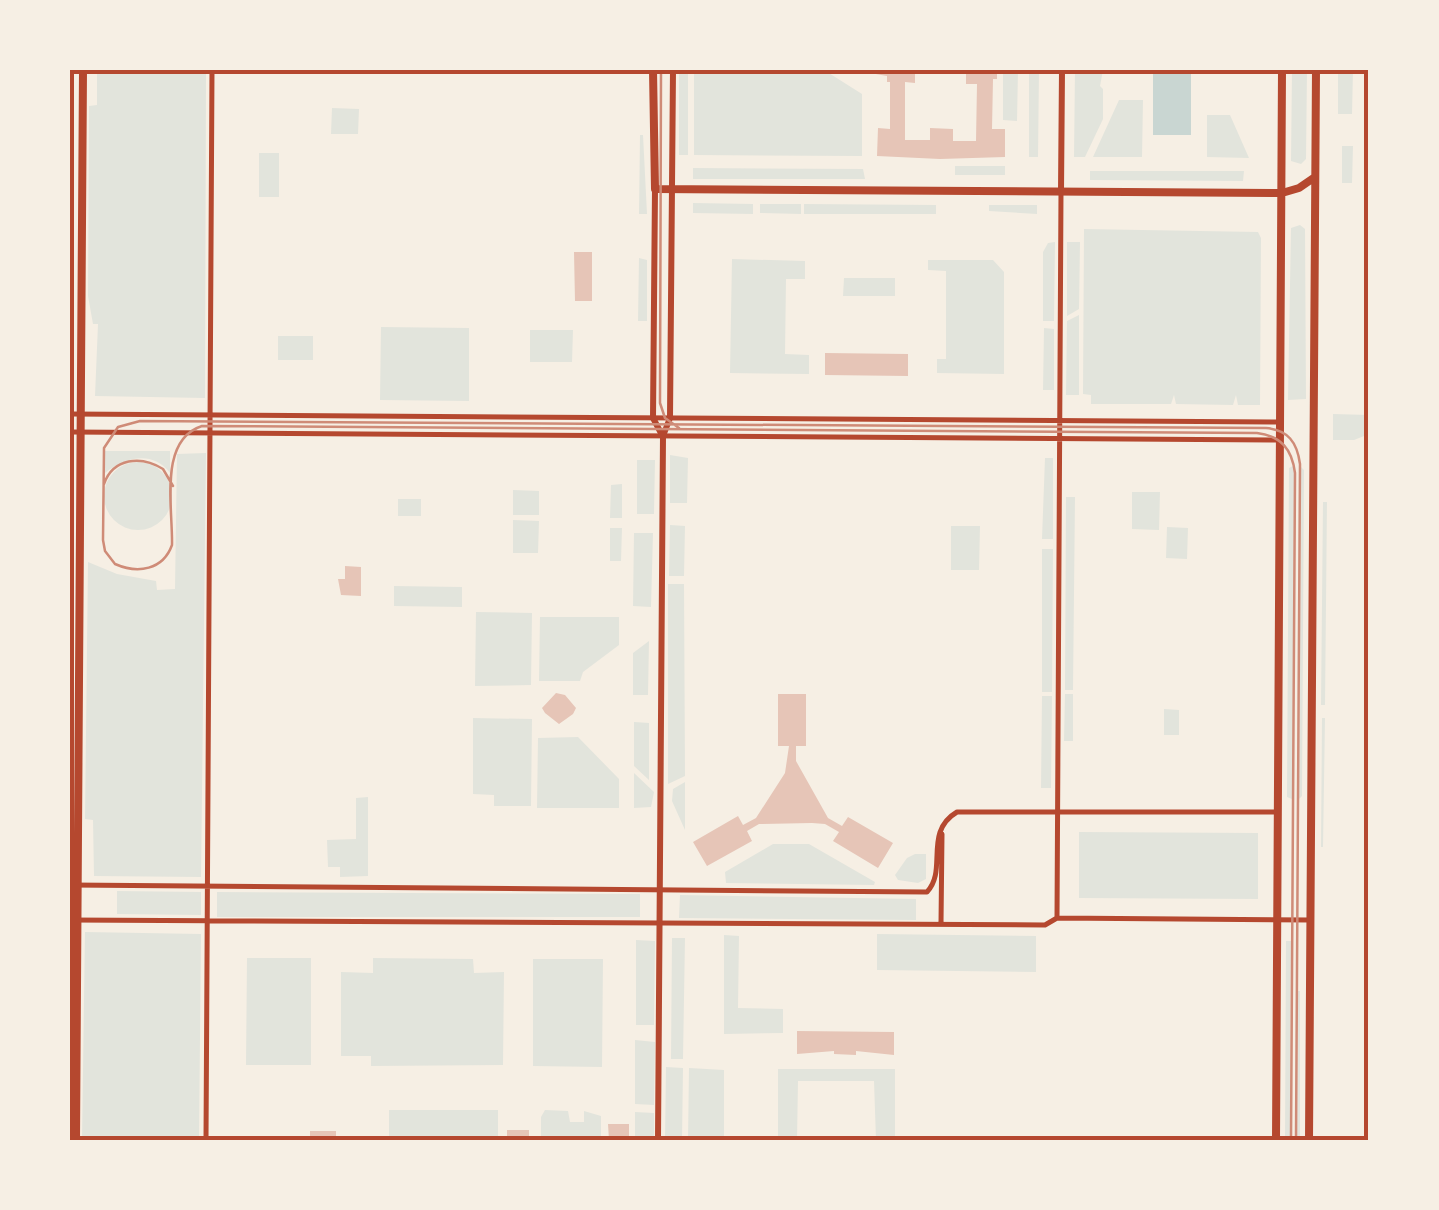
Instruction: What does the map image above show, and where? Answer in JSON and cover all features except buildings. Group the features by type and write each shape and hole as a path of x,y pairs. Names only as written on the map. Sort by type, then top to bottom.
{"main road":[{"path":"76,414 83,70"},
{"path":"654,70 654,189 1282,193 1316,177"},
{"path":"1276,1140 1282,70"},
{"path":"1309,1140 1316,70"},
{"path":"70,106 76,414 76,1140"},
{"path":"70,575 76,432"}],"street":[{"path":"206,1140 212,70"},
{"path":"658,1140 663,436 670,418 672,70"},
{"path":"1057,918 1062,70"},
{"path":"654,189 653,418 663,436"},
{"path":"76,414 1280,422"},
{"path":"76,432 1280,440"},
{"path":"942,924 942,823 958,812 1278,812"},
{"path":"74,886 927,892 934,880 935,846 942,831"},
{"path":"74,920 1045,925 1057,918 1310,920"}],"shaded area":[{"path":"97,70 206,70 205,398 95,396 98,324 93,324 88,296 89,106 97,105"},
{"path":"679,70 688,70 688,155 679,155"},
{"path":"694,70 824,70 862,94 862,156 694,155"},
{"path":"1003,70 1018,70 1017,121 1003,120"},
{"path":"1029,70 1039,70 1038,157 1029,157"},
{"path":"1075,70 1103,70 1103,119 1085,157 1074,157"},
{"path":"1153,70 1191,70 1191,135 1153,135"},
{"path":"1292,70 1307,70 1306,159 1301,164 1291,161"},
{"path":"1338,70 1353,70 1352,114 1338,114"},
{"path":"1119,100 1143,100 1142,157 1093,157"},
{"path":"332,108 359,109 358,134 331,134"},
{"path":"1207,115 1230,115 1249,158 1207,157"},
{"path":"643,135 647,214 639,214"},
{"path":"1342,146 1353,146 1352,183 1342,183"},
{"path":"259,153 279,153 279,197 259,197"},
{"path":"955,166 1005,166 1005,175 955,175"},
{"path":"693,168 863,169 865,179 693,179"},
{"path":"1090,171 1244,171 1243,181 1090,180"},
{"path":"693,203 753,204 753,214 693,213"},
{"path":"760,204 801,204 801,214 760,213"},
{"path":"804,204 936,205 936,214 804,214"},
{"path":"989,205 1037,205 1037,214 989,211"},
{"path":"1300,225 1305,229 1306,399 1288,400 1291,228"},
{"path":"1084,229 1258,232 1260,405 1238,405 1236,395 1233,405 1176,404 1174,395 1171,404 1091,404 1091,395 1083,394"},
{"path":"1055,242 1054,321 1043,321 1043,252 1048,243"},
{"path":"1067,242 1080,242 1079,309 1067,316"},
{"path":"639,258 647,260 647,321 638,321"},
{"path":"732,259 805,261 805,279 786,279 785,354 809,355 809,374 730,373"},
{"path":"928,260 993,260 1004,272 1004,374 937,373 937,359 946,359 946,271 928,270"},
{"path":"844,278 895,278 895,296 843,296"},
{"path":"1079,315 1079,395 1066,395 1067,321"},
{"path":"381,327 469,328 469,401 380,400"},
{"path":"1044,328 1054,329 1054,390 1043,390"},
{"path":"530,330 573,330 572,362 530,362"},
{"path":"278,336 313,336 313,360 278,360"},
{"path":"1333,414 1369,415 1369,434 1354,440 1333,440"},
{"path":"105,451 170,451 170,473 155,461 139,458 105,473"},
{"path":"206,453 201,877 94,876 93,820 85,819 88,562 117,574 156,581 157,590 175,589 177,454"},
{"path":"670,455 688,458 687,503 670,503"},
{"path":"1045,458 1053,458 1053,539 1042,539"},
{"path":"637,460 655,460 654,514 637,514"},
{"path":"138,462 162,472 172,496 162,520 138,530 114,520 104,496 114,472"},
{"path":"1293,466 1292,799 1287,797 1289,468"},
{"path":"1301,467 1304,470 1299,799"},
{"path":"622,484 622,518 610,518 611,485"},
{"path":"513,490 539,491 539,515 513,515"},
{"path":"1132,492 1160,492 1159,530 1132,529"},
{"path":"1066,497 1075,497 1073,690 1065,690"},
{"path":"398,499 421,499 421,516 398,516"},
{"path":"1323,502 1327,502 1325,705 1321,705"},
{"path":"513,520 539,521 538,553 513,553"},
{"path":"670,525 685,526 684,576 669,576"},
{"path":"951,526 980,526 979,570 951,570"},
{"path":"1167,527 1188,528 1187,559 1166,558"},
{"path":"610,528 622,528 621,561 610,561"},
{"path":"634,533 653,533 651,607 633,606"},
{"path":"1042,549 1053,549 1052,692 1042,692"},
{"path":"668,584 684,584 685,776 668,784"},
{"path":"394,586 462,587 462,607 394,606"},
{"path":"476,612 532,613 531,685 475,686"},
{"path":"540,617 619,617 619,645 583,672 580,681 539,681"},
{"path":"649,641 648,695 633,695 633,653"},
{"path":"1065,694 1073,694 1073,741 1064,741"},
{"path":"1042,696 1052,696 1051,788 1041,788"},
{"path":"1164,709 1179,710 1179,735 1164,735"},
{"path":"473,718 532,719 531,806 494,806 494,795 473,794"},
{"path":"1322,718 1325,718 1321,847"},
{"path":"634,722 649,723 649,780 634,766"},
{"path":"578,737 619,779 619,808 537,808 538,738"},
{"path":"634,773 654,792 651,807 634,808"},
{"path":"685,782 685,830 672,801 673,789"},
{"path":"368,797 368,876 340,877 340,867 328,867 327,840 356,839 356,798"},
{"path":"1079,832 1258,833 1258,899 1079,898"},
{"path":"773,844 809,844 875,882 874,885 726,883 725,872"},
{"path":"926,854 926,879 918,883 898,880 895,875 907,858"},
{"path":"117,891 201,892 201,915 117,914"},
{"path":"217,892 640,894 640,917 217,917"},
{"path":"680,895 916,899 916,920 679,918"},
{"path":"85,932 201,934 199,1140 82,1140"},
{"path":"877,934 1036,936 1036,972 877,970"},
{"path":"724,935 739,936 738,1008 783,1009 783,1033 724,1034"},
{"path":"672,938 685,938 683,1059 671,1059"},
{"path":"636,940 655,941 654,1025 636,1025"},
{"path":"1286,941 1291,941 1290,1140 1285,1140"},
{"path":"247,958 311,958 311,1065 246,1065"},
{"path":"373,958 473,959 474,973 504,972 503,1065 371,1066 371,1056 341,1056 341,972 373,973"},
{"path":"533,959 603,959 602,1067 533,1066"},
{"path":"1300,991 1300,1140 1297,1140"},
{"path":"635,1040 655,1042 654,1105 635,1104"},
{"path":"666,1067 683,1068 682,1140 665,1140"},
{"path":"689,1068 724,1070 724,1140 688,1140"},
{"path":"778,1069 895,1069 895,1140 876,1140 874,1081 798,1081 797,1140 778,1140"},
{"path":"389,1110 498,1110 498,1140 389,1140"},
{"path":"545,1110 568,1111 570,1122 584,1122 584,1111 601,1116 601,1140 541,1140 541,1117"},
{"path":"635,1112 654,1113 654,1140 635,1140"}],"tram line":[{"path":"661,70 660,403 665,418 679,428"},
{"path":"1291,1140 1295,473 1291,457 1279,441 1257,433 202,426 188,434 173,460 172,545 163,560 141,569 115,564 105,551 104,448 118,427 140,421 1266,428 1286,434 1297,449 1300,464 1296,1140"},
{"path":"104,484 121,464 137,461 163,469 173,486"}]}
